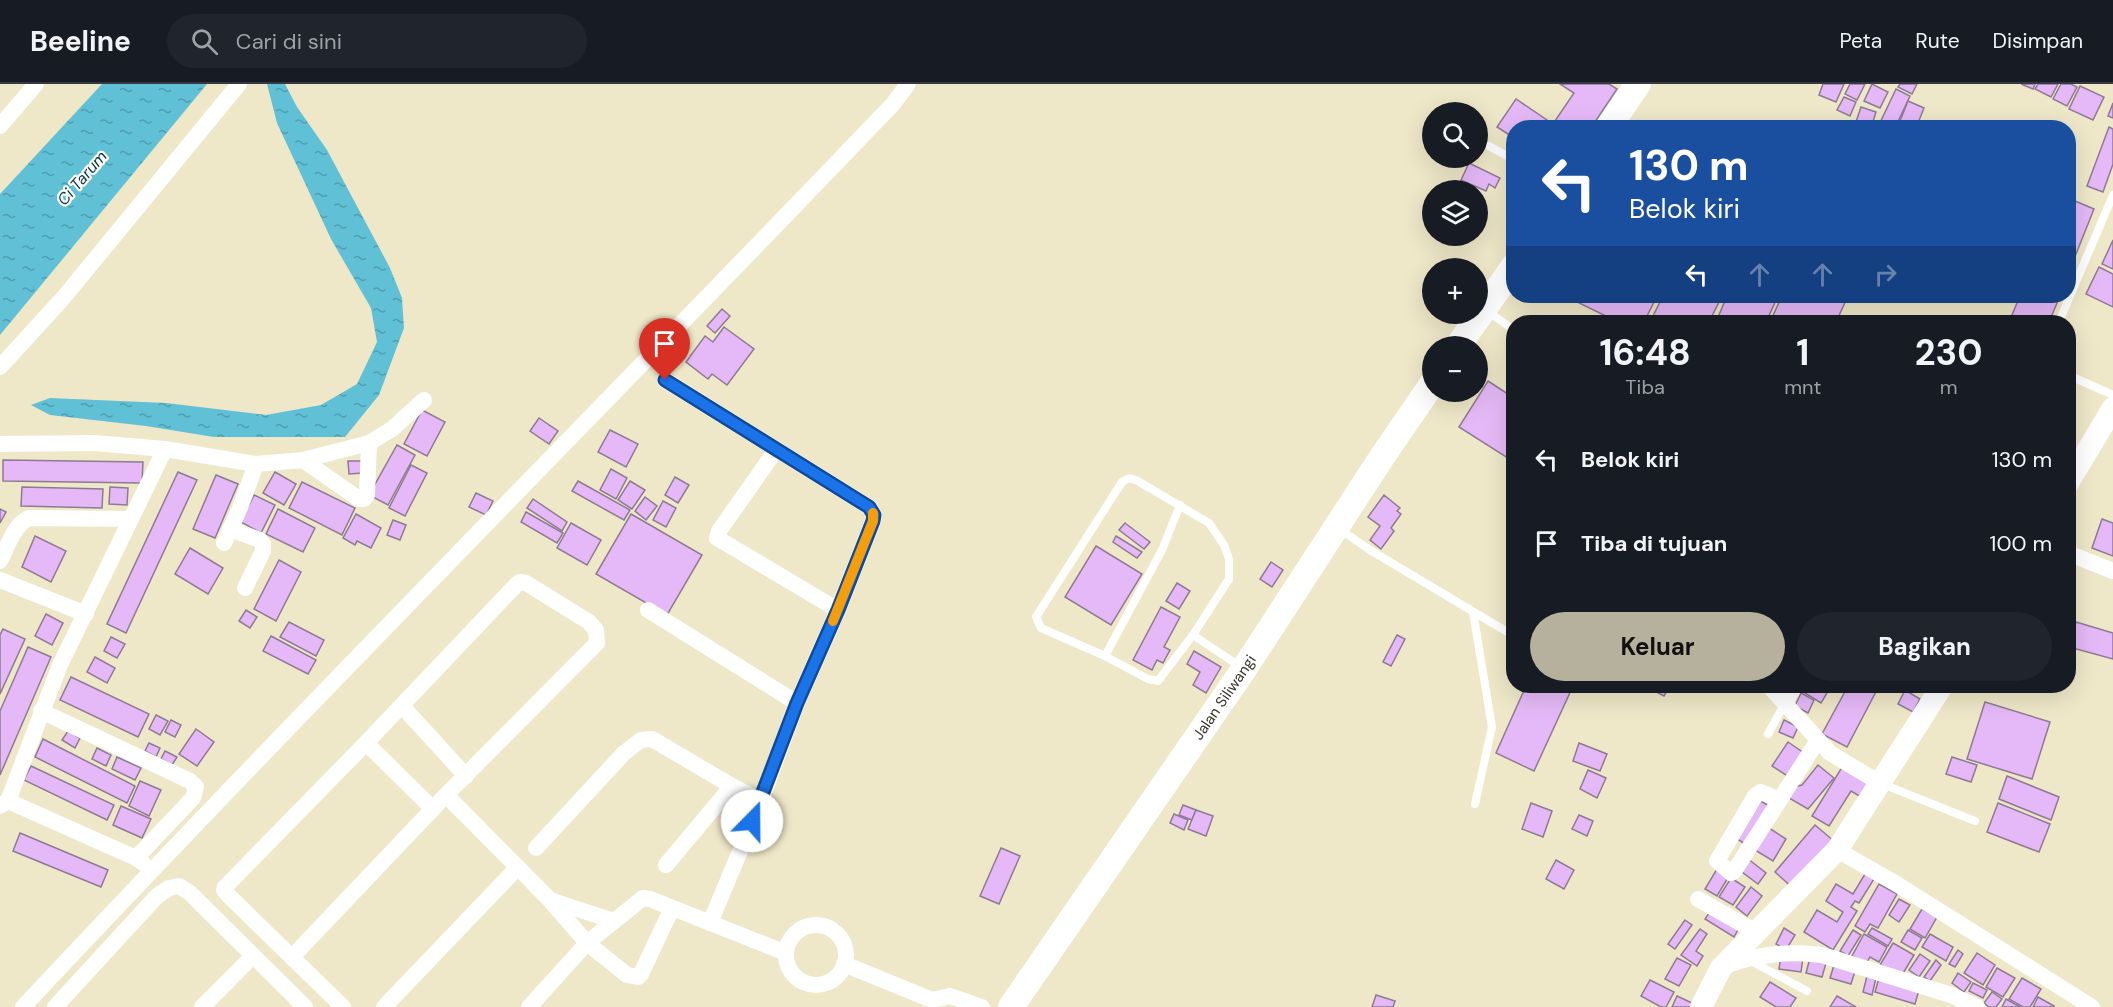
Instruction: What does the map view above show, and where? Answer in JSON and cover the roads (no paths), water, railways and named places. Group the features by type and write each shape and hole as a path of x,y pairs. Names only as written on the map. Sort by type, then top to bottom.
{"main road":[{"path":"1613,120 1638,84"},
{"path":"1488,303 1506,277"},
{"name":"Jalan Siliwangi","path":"1011,1007 1244,669 1422,399"},
{"path":"2076,470 2112,409"},
{"path":"1701,1007 1721,968 1837,850 1938,693"}],"street":[{"path":"0,126 36,84"},
{"path":"0,367 63,297 239,84"},
{"path":"23,1007 152,870 650,358 893,104 908,84"},
{"path":"665,380 869,507 874,515 838,610 797,703 710,923"},
{"path":"0,444 94,443 165,449 256,464 303,460 369,443 392,429 424,400"},
{"path":"303,460 359,499 364,499 367,495 369,443"},
{"path":"152,870 136,858 4,804 60,666 165,449"},
{"path":"776,450 719,531 717,538 838,610"},
{"path":"245,588 263,551 263,544 260,540 227,536 256,464"},
{"path":"0,561 18,526 29,518 130,519"},
{"path":"2076,556 2113,571"},
{"path":"292,957 446,795 597,644 596,630 590,622 526,583 520,582 225,887 225,892 343,1007"},
{"path":"2,586 86,614"},
{"path":"648,610 797,703"},
{"path":"1776,693 1830,753 1880,783"},
{"path":"1785,702 1791,693"},
{"path":"402,706 466,776"},
{"path":"41,711 190,781 196,787 193,798 136,858"},
{"path":"536,848 624,753 641,740 652,739 662,743 760,801"},
{"path":"1780,800 1761,792 1755,796 1717,861 1728,872 1735,870 1780,800 1818,740"},
{"path":"366,743 433,809"},
{"path":"666,864 732,786"},
{"path":"446,795 549,899 587,943 627,975 638,977 641,974 672,908"},
{"path":"1837,850 2092,1007"},
{"path":"384,1007 518,867"},
{"path":"55,1007 157,896 169,888 179,886 190,893 305,1007"},
{"path":"529,1007 587,943 643,898 786,953"},
{"path":"549,899 614,921"},
{"path":"1698,899 1756,932"},
{"path":"812,925 825,926 841,938 845,951 844,964 842,970 832,980 814,985 801,981 791,972 786,960 790,940 799,930 812,925"},
{"path":"1721,968 1746,958 1766,954 1821,955 1952,995 1977,1007"},
{"path":"202,1007 253,956"},
{"path":"844,964 933,1004 950,996 982,1007"}],"lane":[{"path":"1489,146 1506,156"},
{"path":"2076,282 2113,195"},
{"path":"1488,312 1506,324"},
{"path":"2076,381 2112,409"},
{"path":"1129,478 1209,523 1224,545 1229,559 1229,579 1193,635 1158,681 1148,680 1105,656 1041,628 1036,617 1122,482 1129,478"},
{"path":"1105,656 1162,550 1180,505"},
{"path":"1338,527 1370,550 1506,631"},
{"path":"1473,612 1492,727 1475,804"},
{"path":"1193,635 1244,669"},
{"path":"1768,734 1785,702"},
{"path":"1880,783 1975,821"},
{"path":"1746,958 1807,991"}],"water":[{"name":"Ci Tarum","path":"102,84 207,84 0,335 0,194"},
{"path":"267,84 285,84 297,107 327,150 390,268 402,298 404,328 379,395 345,437 214,437 146,426 50,415 31,405 50,398 166,403 266,415 321,405 357,384 377,342 371,308 331,239 277,123"}]}
